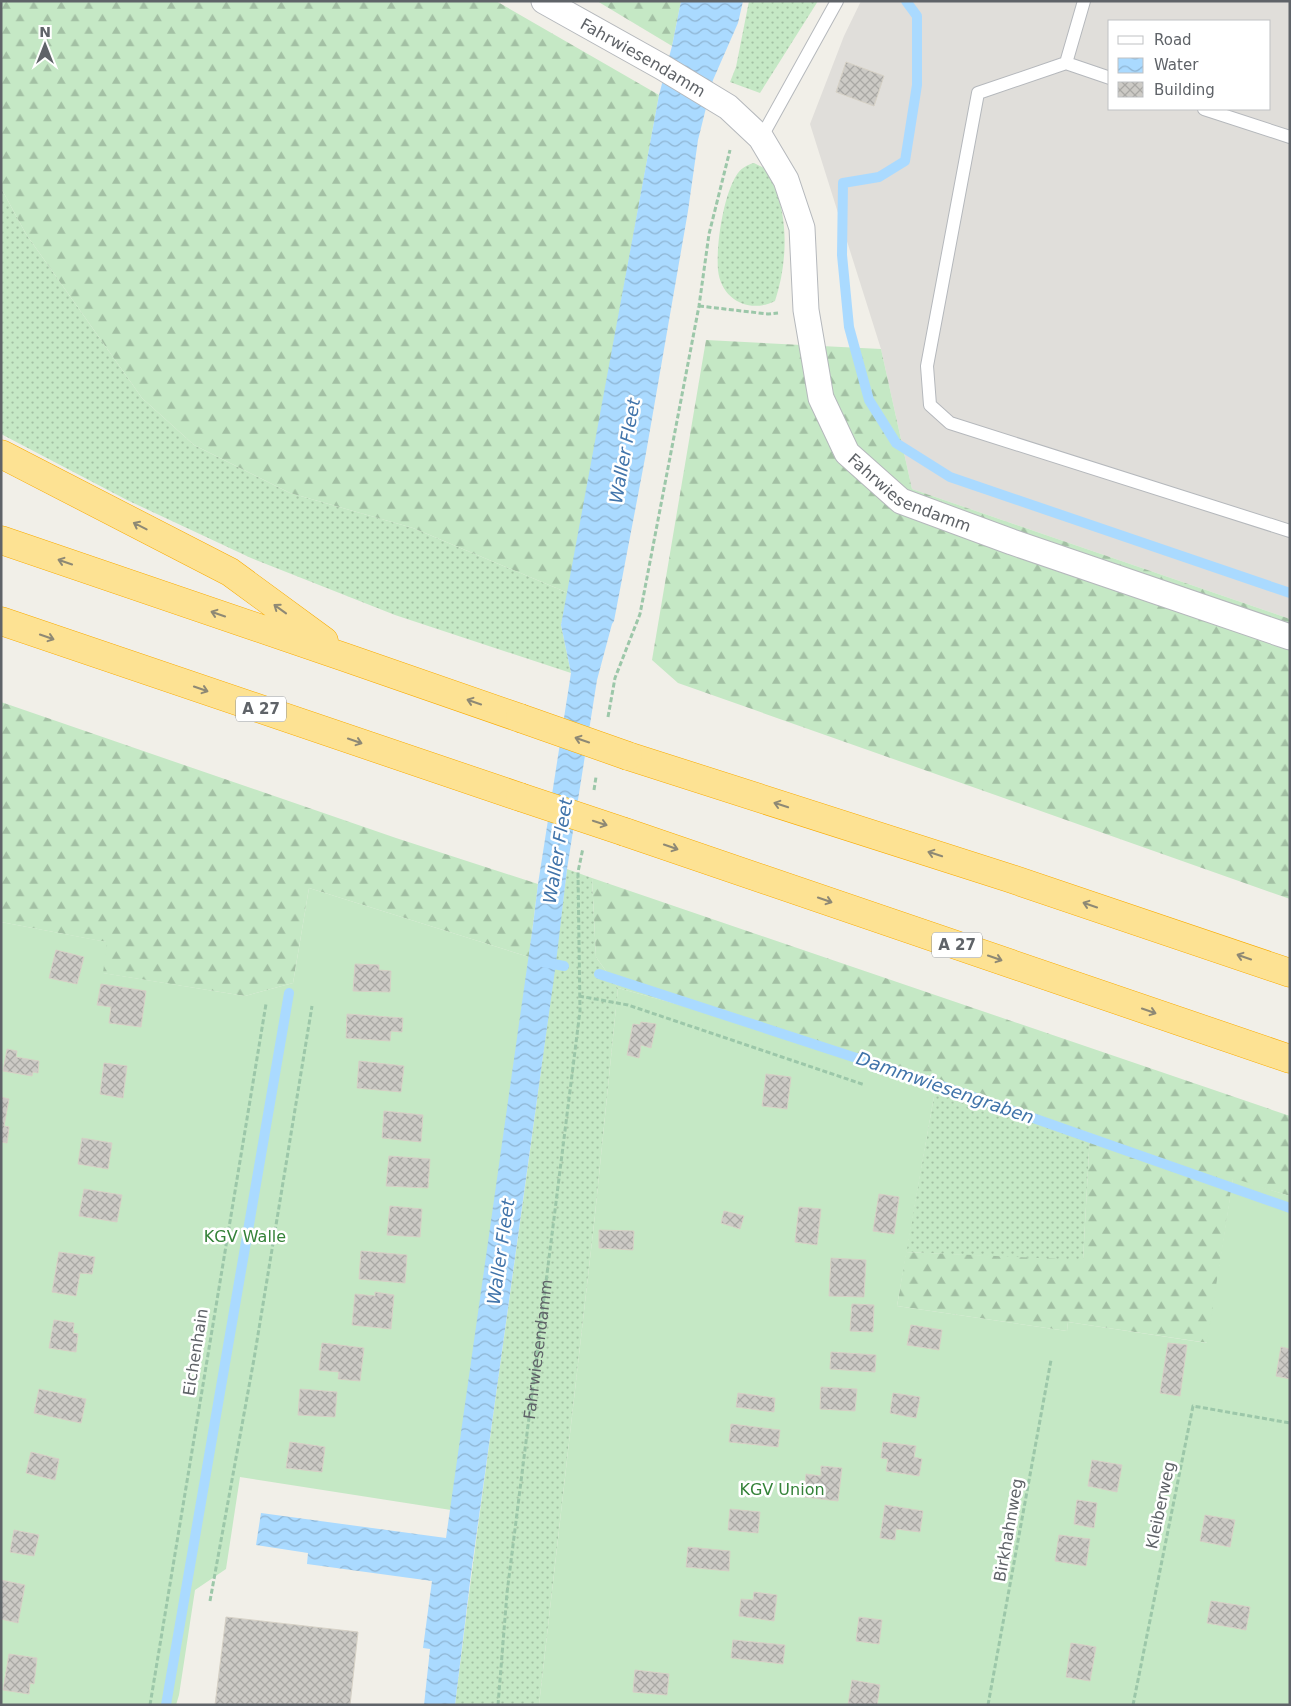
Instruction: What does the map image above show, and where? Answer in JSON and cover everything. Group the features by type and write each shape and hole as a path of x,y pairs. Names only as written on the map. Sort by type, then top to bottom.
{"highway":[{"path":"1,454 230,572 347,658"},
{"path":"1,540 628,756 1009,878 1290,973"},
{"name":"A 27","path":"1,621 1290,1059"}],"street":[{"name":"Fahrwiesendamm","path":"544,1 662,67 734,112 761,138 786,180 802,228 806,310 820,398 847,454 901,501 1012,542 1290,637"}],"lane":[{"path":"761,138 837,1"},
{"path":"1066,63 1084,1"},
{"path":"1108,77 1066,63 978,94 927,366 930,405 950,423 1290,531"},
{"path":"1207,110 1290,137"}],"path":[{"path":"615,678 640,614 699,306 709,234 734,112"},
{"path":"699,306 768,314 806,310"},
{"name":"Fahrwiesendamm","path":"498,1705 506,1593 578,1021 578,872"},
{"path":"579,996 628,1005 865,1085"},
{"name":"Eichenhain","path":"150,1705 266,1004"},
{"path":"210,1601 254,1359 312,1006"},
{"name":"Birkhahnweg","path":"988,1705 1052,1360"},
{"name":"Kleiberweg","path":"1133,1705 1193,1406 1290,1423"}],"shaded area":[{"path":"861,1 1290,1 1290,619 912,489 881,349 810,124 844,36"}],"green space":[{"path":"1,1 496,1 659,95 568,593 413,528 290,493 194,445 142,398 26,234 1,188"},
{"path":"597,1 681,1 672,46"},
{"path":"749,1 818,1 760,93 730,82 736,67"},
{"path":"754,163 764,168 773,183 782,213 785,243 782,273 775,301 756,306 738,302 731,296 720,280 718,270 719,235 727,196 731,185 741,169"},
{"path":"1,188 26,234 142,398 194,445 290,493 413,528 568,593 561,625 571,673 395,615 251,558 127,500 1,434"},
{"path":"706,340 881,349 912,489 1290,619 1290,899 678,683 652,660"},
{"path":"1,702 396,838 538,884 529,957 309,888 293,983 245,996 102,973 106,942 1,922"},
{"path":"567,869 592,878 596,957 618,988 595,1215 539,1705 455,1705 540,1078"},
{"path":"592,878 1290,1116 1290,1196 1233,1179 1208,1343 1068,1322 1067,1331 897,1306 906,1252 1083,1260 1090,1133 731,1019 618,988 596,957"},
{"name":"KGV Walle","path":"309,888 529,957 451,1510 240,1477 226,1569 195,1590 176,1705 1,1705 1,922 107,942 103,973 245,996 293,983"},
{"name":"KGV Union","path":"618,988 731,1019 936,1085 897,1306 1067,1331 1068,1322 1207,1343 1233,1178 1290,1196 1290,1705 539,1705 595,1215"},
{"path":"936,1085 1090,1133 1083,1261 906,1252"}],"water":[{"name":"Waller Fleet","path":"681,1 743,1 738,23 713,80 698,140 688,211 646,453 614,621 597,680 567,869 556,963 471,1574 455,1705 424,1705 430,1649 423,1648 432,1581 307,1564 308,1553 256,1545 261,1513 446,1538 538,884 571,673 561,625 659,95"}],"building":[{"path":"846,62 884,76 874,106 836,92"},
{"path":"56,950 84,957 77,984 49,978"},
{"path":"355,964 379,965 379,970 391,971 390,992 353,991"},
{"path":"101,984 146,991 141,1027 109,1023 111,1007 97,1005"},
{"path":"347,1014 403,1018 402,1032 391,1031 390,1041 346,1038"},
{"path":"641,1022 656,1024 651,1048 641,1045 639,1058 627,1055 633,1024 640,1025"},
{"path":"7,1049 17,1051 16,1057 39,1061 38,1073 33,1072 32,1076 3,1071"},
{"path":"359,1061 404,1066 401,1092 357,1088"},
{"path":"104,1063 127,1066 123,1098 100,1094"},
{"path":"766,1074 791,1077 787,1109 762,1106"},
{"path":"1,1097 9,1099 4,1126 9,1127 7,1143 1,1142"},
{"path":"384,1111 423,1115 421,1142 382,1138"},
{"path":"82,1138 112,1143 108,1169 78,1164"},
{"path":"389,1156 430,1159 428,1188 386,1186"},
{"path":"84,1189 122,1195 117,1222 79,1216"},
{"path":"879,1194 899,1197 894,1234 873,1231"},
{"path":"390,1206 422,1209 420,1237 387,1235"},
{"path":"799,1207 821,1209 817,1245 795,1242"},
{"path":"724,1211 744,1216 740,1229 721,1223"},
{"path":"599,1230 634,1231 633,1250 599,1248"},
{"path":"361,1251 407,1255 405,1283 359,1279"},
{"path":"59,1252 95,1257 92,1274 80,1273 76,1296 52,1292"},
{"path":"831,1258 866,1260 864,1297 829,1296"},
{"path":"375,1292 394,1295 391,1329 352,1325 355,1294 375,1296"},
{"path":"852,1304 874,1305 873,1332 850,1331"},
{"path":"54,1320 74,1323 73,1333 78,1334 76,1352 49,1348"},
{"path":"911,1325 942,1330 939,1350 907,1345"},
{"path":"322,1343 364,1348 360,1381 338,1379 339,1372 319,1370"},
{"path":"1168,1343 1187,1345 1180,1396 1160,1393"},
{"path":"1281,1347 1290,1349 1290,1379 1276,1376"},
{"path":"831,1352 876,1355 875,1372 830,1369"},
{"path":"821,1387 857,1389 855,1411 820,1409"},
{"path":"39,1389 86,1399 81,1423 34,1413"},
{"path":"300,1389 337,1392 335,1417 298,1415"},
{"path":"738,1393 775,1398 774,1412 736,1407"},
{"path":"893,1393 920,1397 916,1418 890,1413"},
{"path":"731,1424 780,1430 778,1447 729,1442"},
{"path":"290,1442 325,1447 322,1472 286,1468"},
{"path":"883,1442 916,1446 914,1457 922,1459 919,1476 886,1471 888,1459 881,1458"},
{"path":"31,1452 59,1459 55,1480 26,1473"},
{"path":"1092,1460 1122,1465 1117,1492 1088,1486"},
{"path":"821,1466 842,1468 838,1501 804,1497 806,1474 821,1476"},
{"path":"1077,1500 1097,1503 1094,1528 1074,1524"},
{"path":"885,1505 923,1511 920,1532 896,1529 895,1540 880,1538"},
{"path":"730,1509 760,1512 758,1533 728,1530"},
{"path":"1205,1515 1235,1520 1230,1547 1200,1541"},
{"path":"14,1530 39,1535 34,1556 10,1552"},
{"path":"1059,1535 1090,1539 1086,1566 1055,1561"},
{"path":"688,1547 730,1551 729,1571 686,1567"},
{"path":"1,1580 25,1585 18,1623 1,1619"},
{"path":"754,1592 777,1595 774,1621 739,1616 741,1599 753,1600"},
{"path":"1211,1601 1250,1607 1246,1630 1207,1623"},
{"path":"226,1617 358,1632 350,1705 215,1705"},
{"path":"859,1617 882,1620 879,1644 856,1641"},
{"path":"733,1640 785,1645 783,1664 731,1658"},
{"path":"1071,1643 1096,1647 1090,1681 1066,1677"},
{"path":"9,1654 37,1658 34,1684 30,1683 29,1694 3,1690"},
{"path":"635,1670 669,1674 667,1695 633,1692"},
{"path":"852,1680 880,1685 877,1705 848,1705"}],"waterway":[{"path":"906,1 917,16 917,85 905,161 879,177 843,183 842,255 849,327 869,400 896,443 950,477 1290,593"},
{"name":"Dammwiesengraben","path":"543,962 564,966"},
{"name":"Dammwiesengraben","path":"599,974 936,1084 1290,1208"},
{"path":"166,1705 289,993"}]}
